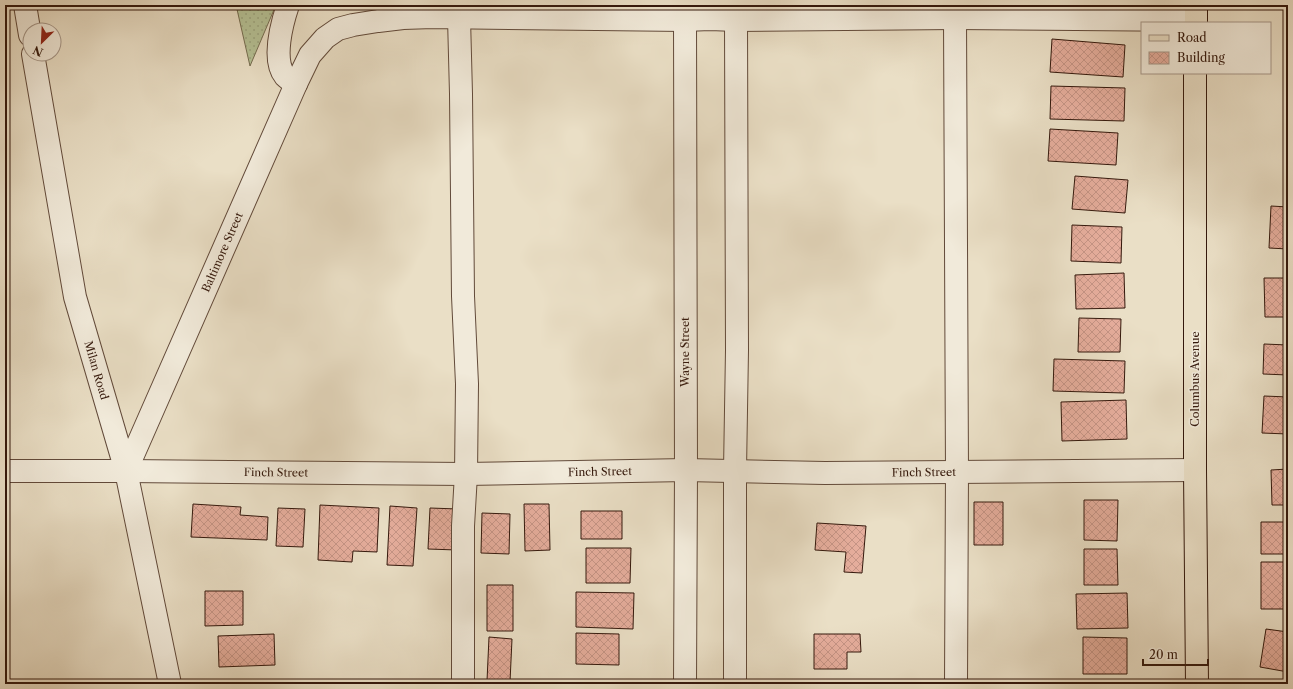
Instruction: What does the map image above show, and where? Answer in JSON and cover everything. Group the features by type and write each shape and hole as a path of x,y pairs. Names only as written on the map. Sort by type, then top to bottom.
{"main road":[{"name":"Columbus Avenue","path":"1195,74 1195,470 1197,684"}],"street":[{"path":"25,5 28,22"},
{"path":"288,5 282,30 279,54 280,64 285,76 296,84"},
{"name":"Baltimore Street","path":"126,471 296,84 310,55 324,38 338,29 352,24 403,18 685,20 711,12 736,20 1196,16"},
{"path":"459,18 463,296 467,384 466,474 463,526 463,684"},
{"path":"955,18 957,472 956,684"},
{"name":"Wayne Street","path":"684,684 686,470 685,20"},
{"path":"735,684 738,343 736,20"},
{"name":"Milan Road","path":"34,62 75,297 126,471 170,684"},
{"name":"Finch Street","path":"5,472 126,471 466,474 736,470 825,474 1195,470"}],"green space":[{"path":"236,5 276,5 250,66"}],"building":[{"path":"1052,39 1125,45 1123,77 1050,72"},
{"path":"1051,86 1125,88 1124,121 1050,119"},
{"path":"1050,129 1118,133 1116,165 1048,161"},
{"path":"1075,176 1128,180 1125,213 1072,209"},
{"path":"1271,206 1288,207 1288,249 1269,248"},
{"path":"1072,225 1122,227 1121,263 1071,261"},
{"path":"1124,273 1125,308 1076,309 1075,275"},
{"path":"1264,278 1288,278 1288,317 1265,317"},
{"path":"1079,318 1121,319 1120,352 1078,352"},
{"path":"1264,344 1288,345 1288,375 1263,374"},
{"path":"1054,359 1125,361 1124,393 1053,391"},
{"path":"1264,396 1288,397 1288,434 1262,433"},
{"path":"1126,400 1127,439 1062,441 1061,402"},
{"path":"1288,469 1288,505 1272,505 1271,470"},
{"path":"1084,500 1118,500 1117,541 1084,540"},
{"path":"974,502 1003,502 1003,545 974,545"},
{"path":"193,504 241,507 240,515 268,517 267,540 191,537"},
{"path":"524,504 549,504 550,550 525,551"},
{"path":"320,505 379,508 377,552 353,551 352,562 318,560"},
{"path":"390,506 417,508 413,566 387,565"},
{"path":"278,508 305,509 303,547 276,546"},
{"path":"430,508 458,509 457,550 428,549"},
{"path":"581,511 622,511 622,539 581,539"},
{"path":"482,513 510,514 509,554 481,553"},
{"path":"1261,522 1288,522 1288,554 1261,554"},
{"path":"817,523 866,526 862,573 844,572 846,552 815,550"},
{"path":"586,548 631,548 630,583 586,583"},
{"path":"1084,549 1117,549 1118,585 1084,585"},
{"path":"1261,562 1288,562 1288,609 1261,609"},
{"path":"487,585 513,585 513,631 487,631"},
{"path":"205,591 243,591 243,625 205,626"},
{"path":"576,592 634,593 633,629 576,627"},
{"path":"1127,593 1128,628 1077,629 1076,594"},
{"path":"1266,629 1288,632 1288,672 1260,667"},
{"path":"576,633 619,634 619,665 576,664"},
{"path":"274,634 275,665 219,667 218,636"},
{"path":"814,634 860,634 861,652 847,652 847,669 814,669"},
{"path":"489,637 512,639 510,682 487,681"},
{"path":"1083,637 1127,638 1127,674 1083,674"},
{"path":"225,680 266,681 266,684 225,684"},
{"path":"373,681 410,684 373,684"}]}
